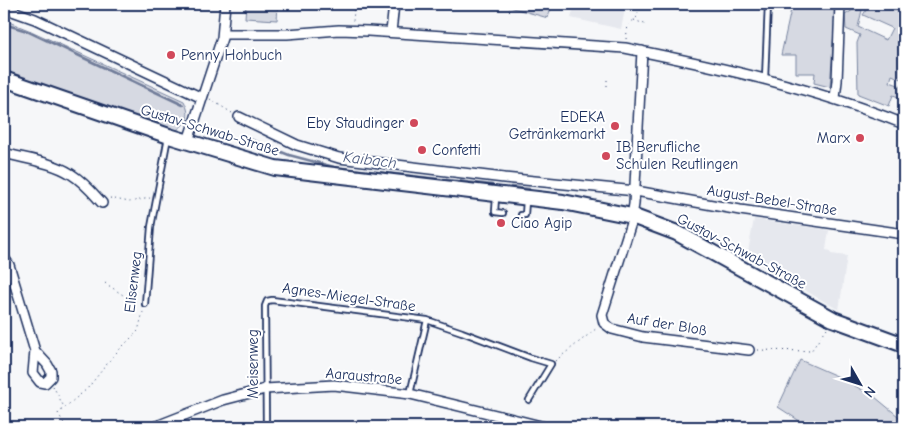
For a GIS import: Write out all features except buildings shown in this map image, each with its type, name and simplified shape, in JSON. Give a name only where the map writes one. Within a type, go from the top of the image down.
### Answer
[{"type":"street","points":[[188,141],[223,34],[225,4]]},
{"type":"street","points":[[391,32],[394,4]]},
{"type":"street","points":[[835,98],[840,4]]},
{"type":"street","name":"Gustav-Schwab-Straße","points":[[4,8],[35,19],[203,96]]},
{"type":"street","points":[[223,34],[287,34],[353,30],[625,48],[835,98],[904,124]]},
{"type":"street","name":"Auf der Bloß","points":[[642,51],[636,191],[632,223],[602,315],[604,322],[612,329],[643,337],[749,350]]},
{"type":"street","name":"Gustav-Schwab-Straße","points":[[4,79],[169,136],[275,168],[563,202],[632,216],[677,233],[833,319],[904,344]]},
{"type":"street","name":"Gustav-Schwab-Straße","points":[[239,117],[297,145],[339,158],[504,178],[636,191]]},
{"type":"street","points":[[4,153],[56,167],[70,174],[86,185],[102,204]]},
{"type":"street","points":[[500,196],[504,178]]},
{"type":"street","name":"August-Bebel-Straße","points":[[636,191],[740,210],[904,234]]},
{"type":"street","points":[[4,258],[8,265],[35,352],[34,373],[36,379],[45,383],[51,377],[51,371],[35,352]]},
{"type":"street","name":"Aaraustraße","points":[[154,427],[223,400],[265,389],[334,385],[410,394],[517,424],[545,427]]},
{"type":"lane","points":[[765,80],[768,4]]},
{"type":"lane","name":"Elisenweg","points":[[145,304],[151,227],[169,136]]},
{"type":"lane","points":[[500,196],[496,212],[503,212]]},
{"type":"lane","points":[[521,215],[525,215],[526,198]]},
{"type":"lane","name":"Agnes-Miegel-Straße","points":[[267,301],[272,300],[427,320],[551,364]]},
{"type":"lane","name":"Meisenweg","points":[[266,427],[265,306],[267,301]]},
{"type":"lane","name":"Agnes-Miegel-Straße","points":[[410,394],[427,320]]},
{"type":"lane","points":[[529,400],[551,364]]},
{"type":"path","points":[[345,4],[354,11],[353,30]]},
{"type":"path","points":[[625,48],[628,25],[637,17],[639,4]]},
{"type":"path","points":[[633,20],[647,25]]},
{"type":"path","points":[[607,76],[607,86]]},
{"type":"path","points":[[203,96],[239,117]]},
{"type":"path","points":[[102,204],[109,198],[129,202],[156,196]]},
{"type":"path","points":[[105,284],[132,301],[145,304]]},
{"type":"path","name":"Elisenweg","points":[[65,408],[87,389],[115,354],[138,331],[145,304]]},
{"type":"path","points":[[749,350],[811,351],[833,319]]},
{"type":"path","points":[[551,364],[604,322]]},
{"type":"path","points":[[49,379],[65,408],[58,413],[66,427]]},
{"type":"path","points":[[710,427],[717,421],[734,427]]},
{"type":"shaded area","points":[[246,4],[278,4],[277,20],[245,18]]},
{"type":"shaded area","points":[[499,4],[552,4],[548,18]]},
{"type":"shaded area","points":[[575,4],[626,4],[621,29],[571,18]]},
{"type":"shaded area","points":[[790,4],[836,4],[830,87],[814,83],[815,73],[796,73],[796,55],[781,55],[792,5]]},
{"type":"shaded area","points":[[870,4],[904,4],[904,39],[899,50],[904,53],[904,80],[892,75],[890,82],[904,87],[904,99],[893,95],[889,106],[858,94],[857,43],[860,35],[846,29],[845,15],[853,10],[862,10],[858,27],[886,40],[892,28],[863,15]]},
{"type":"shaded area","points":[[4,20],[184,101],[188,111],[185,123],[173,133],[4,75]]},
{"type":"shaded area","points":[[754,219],[829,230],[826,250],[831,251],[831,254],[847,256],[839,310],[747,257]]},
{"type":"shaded area","points":[[800,360],[839,377],[875,397],[904,421],[904,427],[809,427],[778,407]]},
{"type":"waterway","name":"Kaibach","points":[[4,24],[27,31],[183,105]]},
{"type":"waterway","name":"Kaibach","points":[[249,139],[289,155],[334,167],[492,185]]},
{"type":"waterway","name":"Kaibach","points":[[511,187],[529,189]]},
{"type":"place","name":"Penny Hohbuch","points":[[171,55]]},
{"type":"place","name":"Eby Staudinger","points":[[414,123]]},
{"type":"place","name":"EDEKA Getränkemarkt","points":[[615,126]]},
{"type":"place","name":"Marx","points":[[860,138]]},
{"type":"place","name":"Confetti","points":[[422,150]]},
{"type":"place","name":"IB Berufliche Schulen Reutlingen","points":[[606,156]]},
{"type":"place","name":"Ciao Agip","points":[[501,223]]}]
